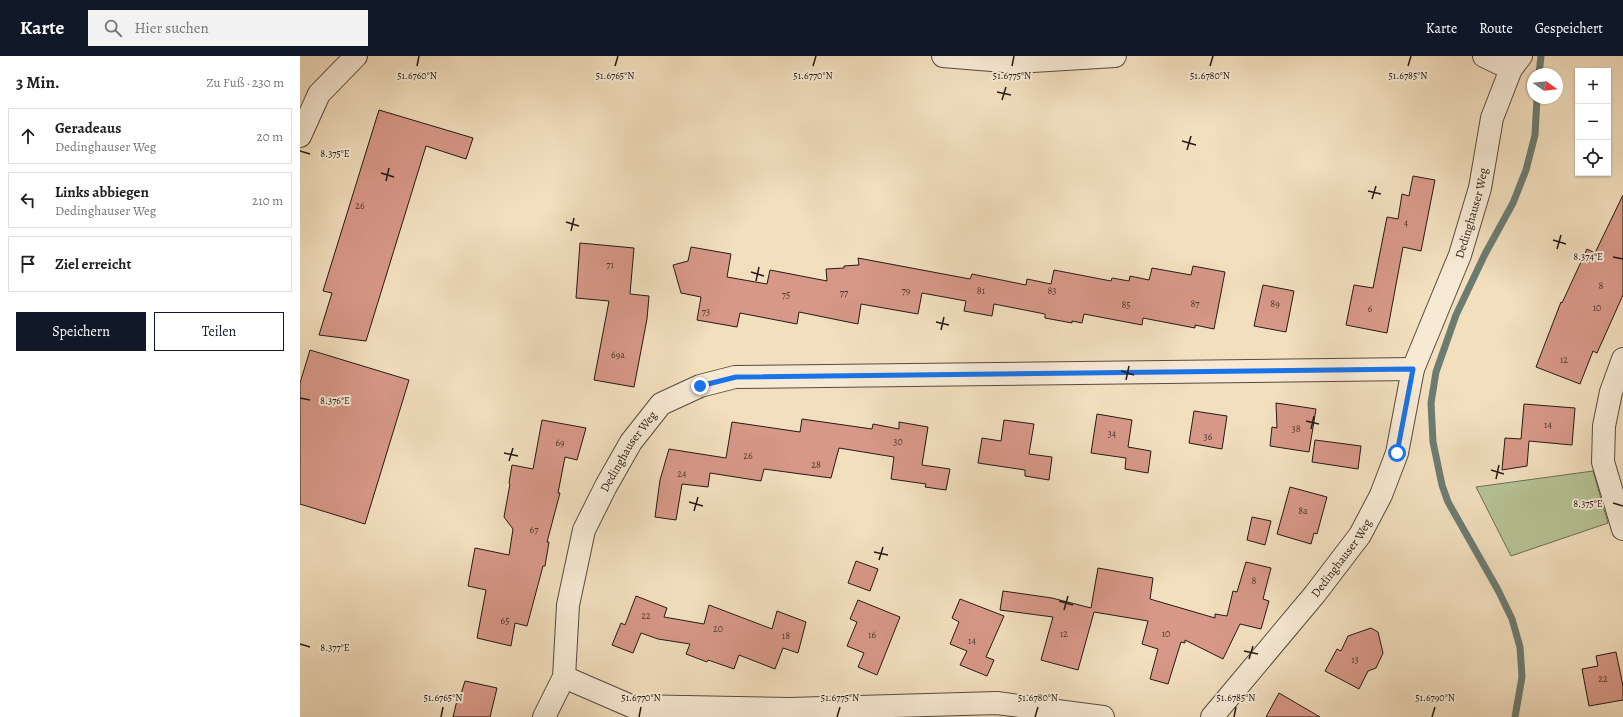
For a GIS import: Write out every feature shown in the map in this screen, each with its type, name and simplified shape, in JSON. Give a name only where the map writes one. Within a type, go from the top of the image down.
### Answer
[{"type":"street","points":[[300,136],[320,94],[356,56]]},
{"type":"street","points":[[943,56],[1016,59],[1115,56]]},
{"type":"street","points":[[1484,56],[1516,63]]},
{"type":"street","name":"Dedinghauser Weg","points":[[1212,717],[1315,594],[1360,535],[1381,495],[1397,453],[1413,369],[1460,255],[1480,188],[1492,118],[1516,63]]},
{"type":"street","points":[[1623,359],[1611,392],[1604,426],[1603,462],[1618,493],[1623,529]]},
{"type":"street","name":"Dedinghauser Weg","points":[[544,717],[564,678],[568,605],[584,530],[606,486],[631,442],[661,404],[700,386],[736,377],[1413,369]]},
{"type":"street","points":[[564,678],[631,706],[789,713],[997,703],[1104,717]]},
{"type":"green space","points":[[1593,471],[1608,523],[1511,556],[1476,487]]},
{"type":"building","points":[[379,110],[473,138],[466,159],[426,146],[366,341],[319,335],[332,293],[323,291]]},
{"type":"building","points":[[1413,176],[1435,180],[1421,251],[1403,247],[1387,333],[1346,325],[1354,285],[1373,288],[1387,217],[1398,219],[1402,194],[1409,196]]},
{"type":"building","points":[[1623,195],[1623,295],[1597,353],[1593,351],[1580,384],[1536,367],[1561,302],[1562,303],[1587,249],[1595,253]]},
{"type":"building","points":[[580,243],[634,248],[630,294],[649,296],[647,319],[634,387],[594,380],[609,301],[576,298]]},
{"type":"building","points":[[691,247],[731,254],[727,277],[767,284],[770,270],[827,281],[826,269],[859,265],[858,258],[970,279],[972,274],[1026,285],[1027,279],[1051,284],[1054,270],[1111,281],[1112,278],[1129,281],[1130,276],[1149,280],[1152,268],[1191,275],[1193,266],[1225,272],[1214,329],[1195,325],[1195,328],[1143,318],[1142,325],[1084,314],[1082,323],[1072,321],[1072,323],[1045,318],[1045,314],[994,304],[992,316],[964,311],[966,301],[922,293],[918,314],[861,304],[858,324],[799,312],[797,324],[740,313],[737,327],[697,320],[701,297],[681,293],[673,265],[688,261]]},
{"type":"building","points":[[1263,285],[1294,291],[1286,332],[1254,326]]},
{"type":"building","points":[[310,350],[409,380],[365,524],[300,504],[300,383]]},
{"type":"building","points":[[1276,403],[1316,409],[1309,452],[1270,446],[1272,427],[1277,428]]},
{"type":"building","points":[[1524,404],[1575,408],[1572,445],[1529,441],[1527,466],[1502,470],[1505,438],[1521,439]]},
{"type":"building","points":[[1194,411],[1227,416],[1222,449],[1189,443]]},
{"type":"building","points":[[1097,414],[1132,420],[1128,447],[1151,451],[1148,473],[1125,469],[1126,458],[1091,453]]},
{"type":"building","points":[[802,419],[872,429],[873,424],[899,429],[899,422],[928,427],[922,465],[950,469],[946,490],[925,487],[926,484],[891,479],[894,457],[839,448],[831,478],[764,469],[761,481],[710,473],[708,487],[682,484],[676,520],[655,517],[660,480],[669,449],[726,458],[732,422],[800,432]]},
{"type":"building","points":[[542,420],[586,428],[577,460],[565,457],[558,493],[560,493],[547,542],[549,542],[545,566],[543,566],[527,626],[515,623],[511,646],[477,638],[486,590],[468,586],[475,548],[509,555],[513,529],[504,517],[512,465],[533,469]]},
{"type":"building","points":[[1004,420],[1034,424],[1029,454],[1052,457],[1049,480],[1025,476],[1025,470],[978,463],[982,438],[1001,441]]},
{"type":"building","points":[[1315,440],[1361,446],[1358,469],[1312,462]]},
{"type":"building","points":[[1290,487],[1327,497],[1317,534],[1314,533],[1311,544],[1277,534]]},
{"type":"building","points":[[1252,517],[1271,521],[1265,545],[1247,540]]},
{"type":"building","points":[[856,561],[878,569],[870,591],[848,583]]},
{"type":"building","points":[[1246,562],[1271,568],[1263,599],[1269,601],[1261,629],[1240,624],[1223,659],[1185,640],[1185,643],[1181,642],[1168,684],[1150,679],[1158,649],[1142,644],[1148,621],[1094,612],[1078,670],[1041,660],[1053,617],[1000,610],[1003,591],[1052,598],[1091,608],[1098,568],[1153,578],[1150,599],[1215,618],[1215,614],[1227,616],[1233,591],[1237,592]]},
{"type":"building","points":[[636,596],[667,608],[664,617],[704,624],[709,605],[772,629],[777,611],[806,622],[798,653],[783,648],[775,669],[739,655],[734,669],[708,660],[707,662],[686,654],[690,644],[658,639],[641,633],[633,653],[612,645],[621,623],[625,625]]},
{"type":"building","points":[[960,599],[1004,616],[986,657],[994,660],[987,676],[960,665],[967,651],[950,644],[959,622],[952,618]]},
{"type":"building","points":[[858,600],[900,617],[877,675],[858,667],[864,653],[847,646],[857,622],[850,619]]},
{"type":"building","points":[[1371,628],[1378,632],[1383,653],[1376,668],[1368,671],[1359,689],[1325,671],[1337,649],[1341,651],[1348,636]]},
{"type":"building","points":[[1616,652],[1623,686],[1623,700],[1589,706],[1582,669],[1598,666],[1596,656]]},
{"type":"building","points":[[465,681],[497,688],[490,717],[453,717],[458,696],[460,697]]},
{"type":"building","points":[[1279,693],[1320,717],[1266,717]]},
{"type":"waterway","points":[[1540,68],[1541,56]]},
{"type":"waterway","points":[[1515,717],[1522,677],[1520,647],[1512,619],[1498,590],[1448,502],[1442,485],[1433,442],[1431,403],[1436,372],[1456,315],[1485,254],[1513,203],[1526,170],[1535,135],[1537,104]]},
{"type":"route","points":[[700,386],[736,377],[1413,369],[1397,453]]}]
